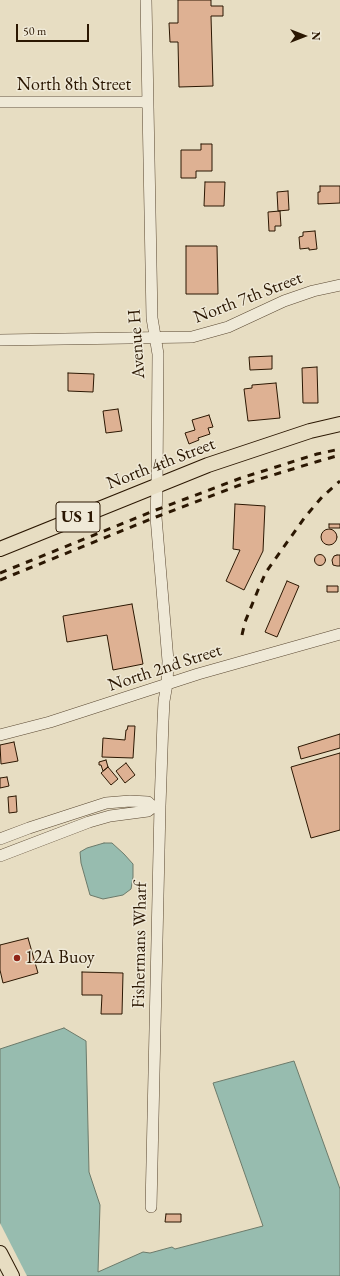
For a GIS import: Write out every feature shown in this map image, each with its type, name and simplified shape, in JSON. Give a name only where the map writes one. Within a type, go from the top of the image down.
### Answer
[{"type":"main road","name":"North 4th Street","points":[[0,549],[214,463],[310,431],[340,424]]},
{"type":"main road","points":[[0,1253],[12,1276]]},
{"type":"street","name":"Avenue H","points":[[146,0],[152,318],[158,354],[156,517],[168,661],[167,684]]},
{"type":"street","name":"North 8th Street","points":[[0,102],[148,102]]},
{"type":"street","name":"North 7th Street","points":[[0,340],[192,337],[228,327],[284,301],[313,291],[340,285]]},
{"type":"street","name":"North 2nd Street","points":[[0,735],[50,722],[198,674],[340,634]]},
{"type":"street","name":"Fishermans Wharf","points":[[151,1207],[156,806],[167,684]]},
{"type":"street","points":[[0,839],[106,803],[130,801],[148,802],[156,806]]},
{"type":"street","points":[[0,856],[89,822],[110,816],[148,811],[156,806]]},
{"type":"water","points":[[104,843],[112,843],[133,864],[133,877],[131,889],[123,895],[103,899],[90,895],[81,863],[80,852],[87,848]]},
{"type":"water","points":[[64,1028],[86,1041],[89,1172],[100,1205],[98,1272],[143,1252],[150,1253],[172,1247],[175,1249],[263,1226],[213,1083],[294,1061],[340,1189],[340,1276],[0,1276],[0,1049]]},
{"type":"pier","points":[[0,1223],[27,1276],[0,1276]]},
{"type":"building","points":[[178,0],[211,0],[211,6],[223,6],[223,16],[211,16],[213,86],[179,87],[178,42],[170,42],[169,23],[178,23]]},
{"type":"building","points":[[201,144],[212,144],[212,171],[196,171],[196,178],[181,178],[181,150],[201,150]]},
{"type":"building","points":[[205,182],[225,182],[224,206],[204,206]]},
{"type":"building","points":[[320,186],[340,186],[340,203],[318,204],[318,192],[320,192]]},
{"type":"building","points":[[288,191],[289,210],[278,211],[277,192]]},
{"type":"building","points":[[280,211],[281,226],[275,226],[275,231],[269,231],[268,212]]},
{"type":"building","points":[[315,231],[317,249],[300,249],[299,237],[303,236],[303,232]]},
{"type":"building","points":[[186,246],[217,246],[218,294],[186,294]]},
{"type":"building","points":[[272,356],[272,369],[250,370],[249,357]]},
{"type":"building","points":[[317,367],[318,403],[303,403],[302,368]]},
{"type":"building","points":[[68,373],[94,374],[93,392],[68,391]]},
{"type":"building","points":[[276,383],[280,418],[248,421],[244,389],[252,388],[252,385]]},
{"type":"building","points":[[118,409],[122,431],[106,433],[103,411]]},
{"type":"building","points":[[209,415],[213,427],[208,428],[210,434],[198,438],[199,440],[189,444],[185,433],[195,430],[192,420]]},
{"type":"building","points":[[235,504],[265,506],[263,551],[244,590],[226,581],[240,550],[233,549]]},
{"type":"building","points":[[329,524],[340,524],[340,528],[329,528]]},
{"type":"building","points":[[329,529],[335,531],[337,537],[335,543],[329,545],[323,543],[321,537],[323,531]]},
{"type":"building","points":[[320,554],[324,556],[326,560],[324,564],[320,566],[316,564],[314,560],[316,556]]},
{"type":"building","points":[[340,555],[340,566],[333,565],[332,560],[334,556]]},
{"type":"building","points":[[287,581],[299,586],[277,637],[265,632]]},
{"type":"building","points":[[327,586],[338,586],[338,592],[327,592]]},
{"type":"building","points":[[132,604],[143,664],[113,670],[107,635],[67,642],[63,616]]},
{"type":"building","points":[[128,726],[135,726],[133,758],[102,757],[103,738],[125,740]]},
{"type":"building","points":[[340,734],[340,748],[301,759],[298,747]]},
{"type":"building","points":[[14,742],[18,761],[1,764],[0,745]]},
{"type":"building","points":[[340,753],[340,830],[311,838],[291,767]]},
{"type":"building","points":[[106,760],[108,767],[103,771],[101,765],[99,765],[99,762]]},
{"type":"building","points":[[126,763],[135,775],[125,783],[116,771]]},
{"type":"building","points":[[108,767],[118,779],[111,785],[101,773]]},
{"type":"building","points":[[7,777],[9,786],[0,788],[0,778]]},
{"type":"building","points":[[16,796],[17,812],[9,813],[8,797]]},
{"type":"building","name":"12A Buoy","points":[[28,938],[38,973],[3,983],[0,970],[0,945]]},
{"type":"building","points":[[82,972],[123,973],[122,1014],[101,1014],[102,995],[82,995]]},
{"type":"building","points":[[166,1214],[181,1214],[181,1222],[165,1222]]},
{"type":"railway","points":[[0,573],[156,510],[241,478],[317,454],[340,449]]},
{"type":"railway","points":[[0,580],[240,485],[340,455]]},
{"type":"railway","points":[[242,635],[245,622],[266,572],[305,517],[322,497],[340,481]]},
{"type":"place","name":"12A Buoy","points":[[17,958]]}]
